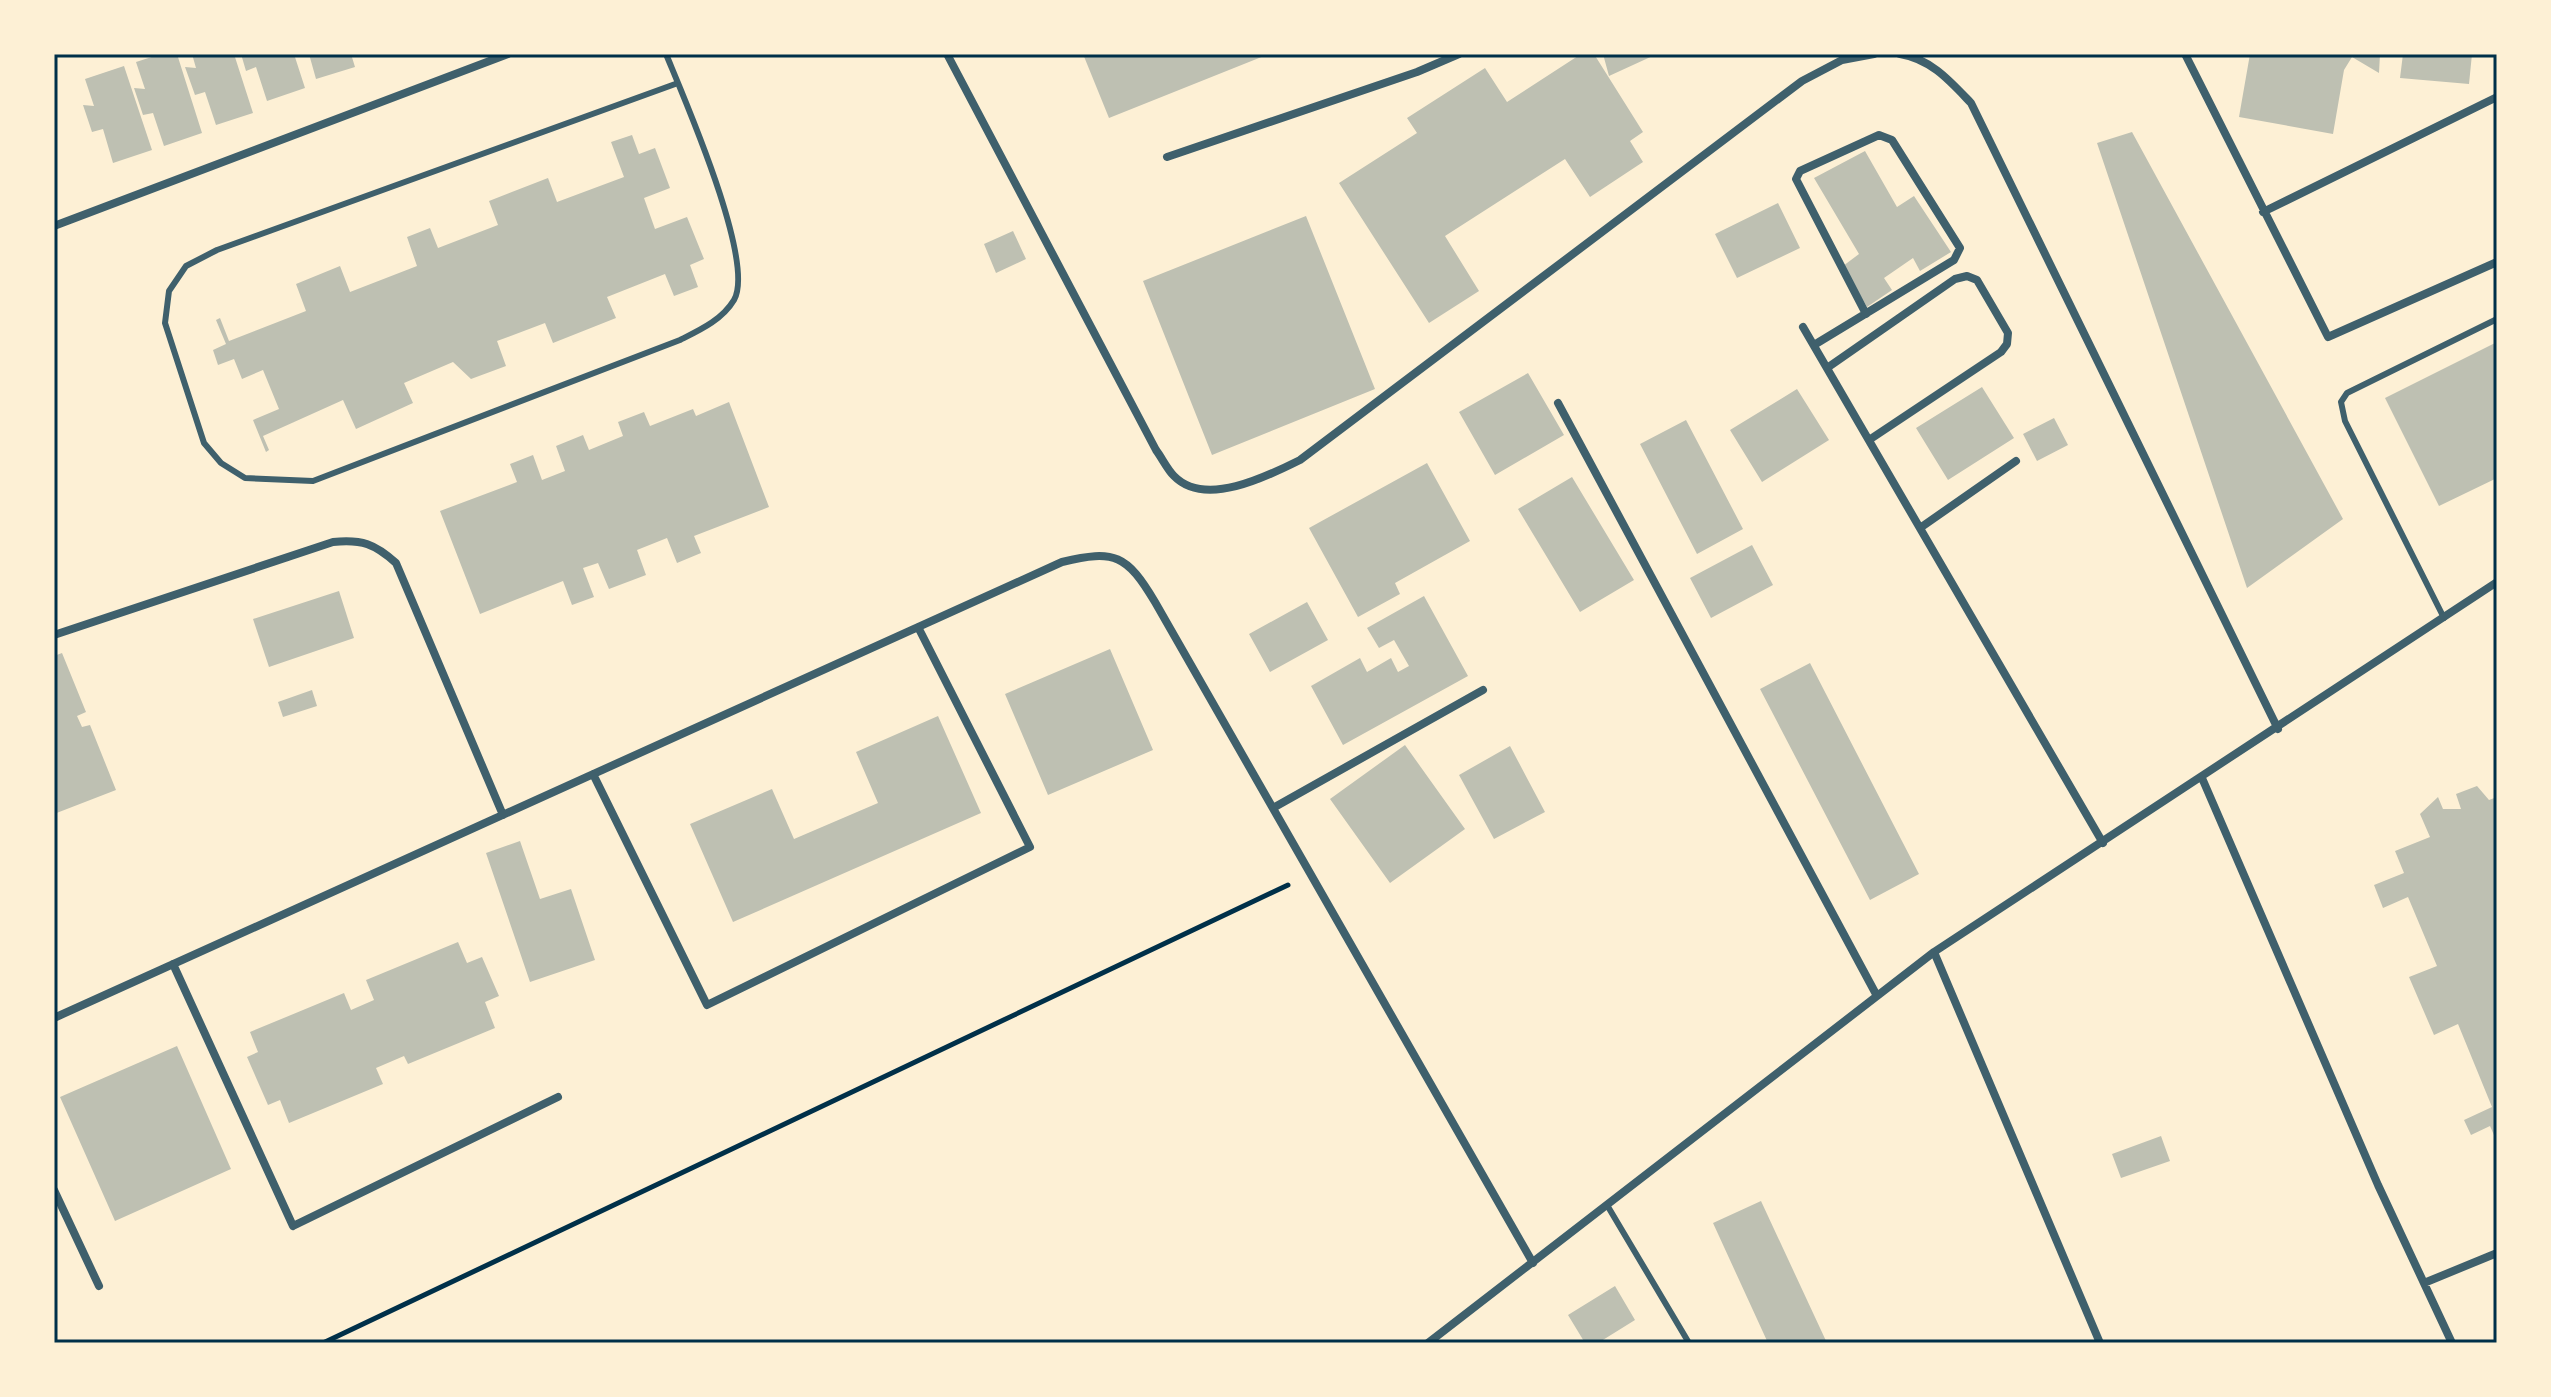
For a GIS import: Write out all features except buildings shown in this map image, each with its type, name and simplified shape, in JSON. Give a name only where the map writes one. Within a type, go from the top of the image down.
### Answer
[{"type":"street","points":[[54,226],[508,54]]},
{"type":"street","points":[[947,54],[1156,450],[1175,478],[1201,491],[1268,476],[1300,460],[1802,81],[1842,60],[1874,54]]},
{"type":"street","points":[[1167,157],[1417,72],[1459,54]]},
{"type":"street","points":[[1900,54],[1917,56],[1943,73],[1971,103],[2278,729]]},
{"type":"street","points":[[2185,54],[2328,337],[2497,262]]},
{"type":"street","points":[[2263,212],[2497,97]]},
{"type":"street","points":[[1814,345],[1866,314],[1954,260],[1960,248],[1892,140],[1879,135],[1800,171],[1796,179],[1866,314]]},
{"type":"street","points":[[1827,368],[1955,279],[1967,276],[1977,280],[2008,333],[2007,344],[2001,352],[1869,440]]},
{"type":"street","points":[[1803,327],[2103,843]]},
{"type":"street","points":[[1558,403],[1877,996]]},
{"type":"street","points":[[1920,528],[2016,461]]},
{"type":"street","points":[[54,635],[333,542],[359,539],[380,548],[396,563],[503,815]]},
{"type":"street","points":[[54,1018],[1062,562],[1091,555],[1118,557],[1136,570],[1533,1263]]},
{"type":"street","points":[[1428,1343],[1934,952],[2278,729],[2497,582]]},
{"type":"street","points":[[593,774],[707,1005],[1030,847],[918,627]]},
{"type":"street","points":[[1273,808],[1483,690]]},
{"type":"street","points":[[2202,778],[2452,1343]]},
{"type":"street","points":[[1934,952],[2100,1343]]},
{"type":"street","points":[[173,964],[293,1226],[558,1097]]},
{"type":"street","points":[[54,1190],[99,1286]]},
{"type":"street","points":[[2424,1283],[2497,1253]]},
{"type":"lane","points":[[666,54],[678,83],[735,238],[739,274],[735,299],[712,323],[680,340],[313,481],[245,478],[221,463],[204,443],[165,323],[169,291],[186,266],[217,250],[678,83]]},
{"type":"lane","points":[[2444,618],[2345,421],[2341,402],[2347,393],[2497,319]]},
{"type":"lane","points":[[1607,1205],[1689,1343]]},
{"type":"path","points":[[323,1343],[1311,874]]}]
